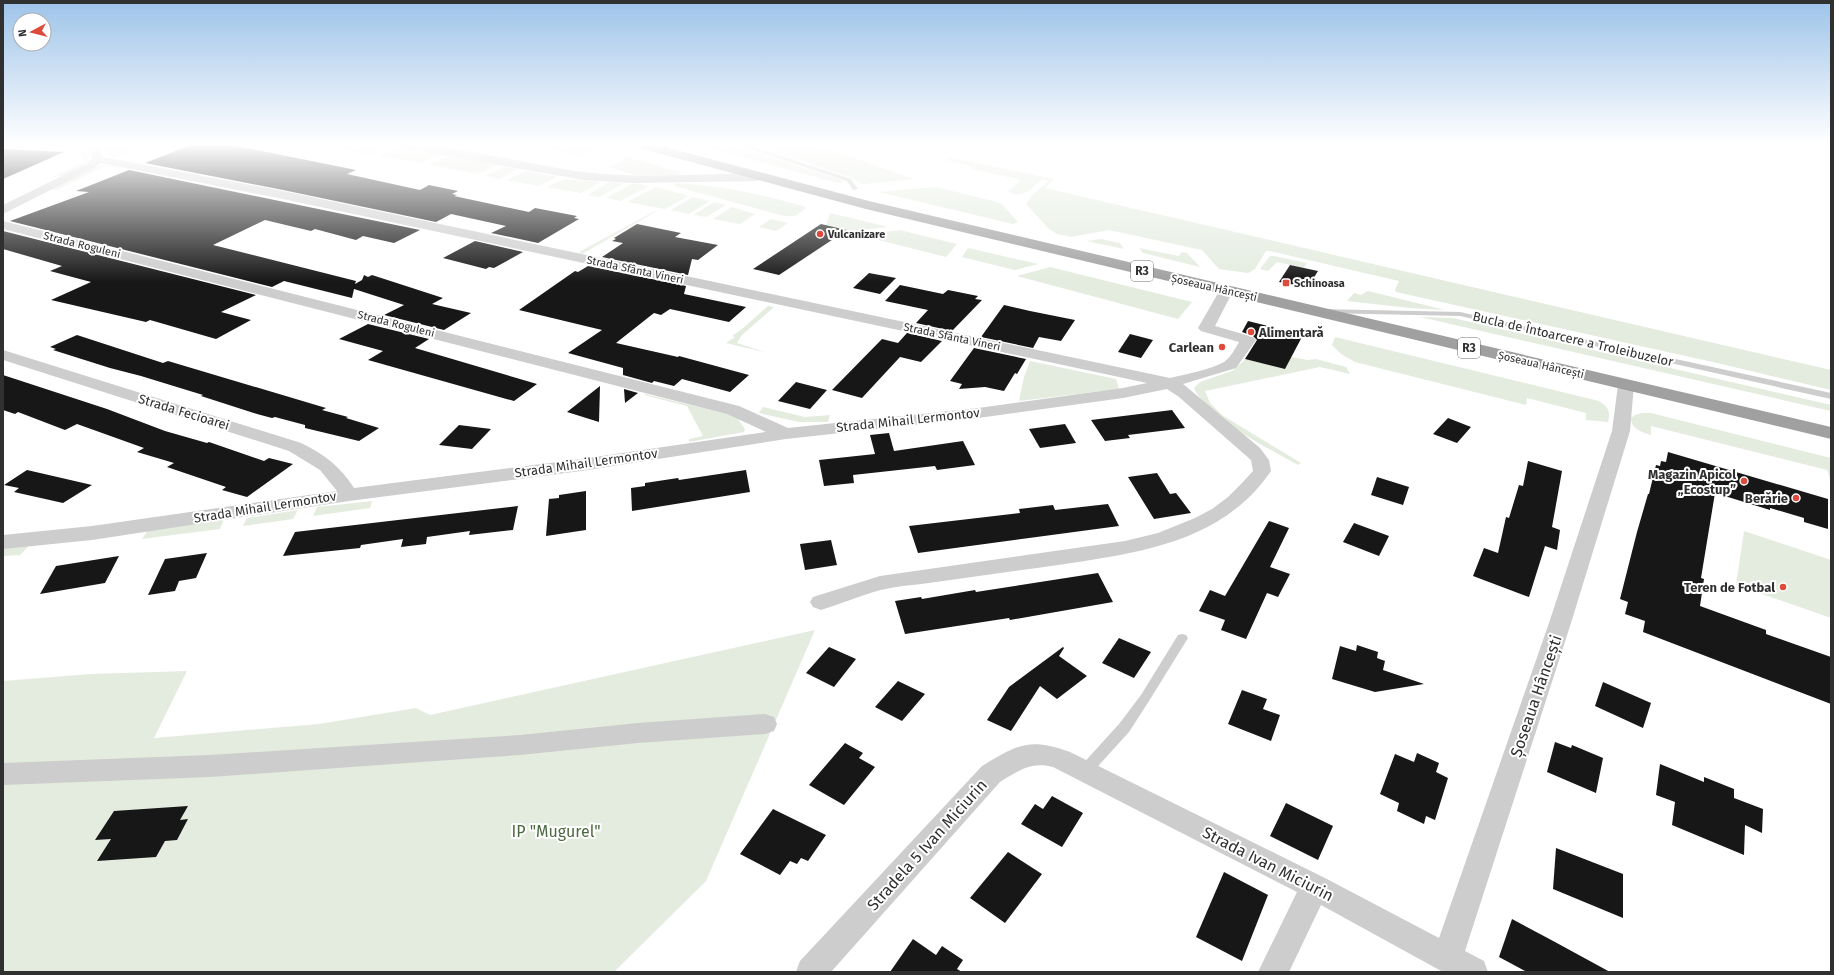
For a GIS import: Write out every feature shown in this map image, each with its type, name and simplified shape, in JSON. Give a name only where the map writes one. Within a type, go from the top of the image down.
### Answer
[{"type":"highway","name":"Șoseaua Hâncești","points":[[809,190],[1226,291],[1831,433]]},
{"type":"street","points":[[3,210],[40,190]]},
{"type":"street","name":"Strada Sfânta Vineri","points":[[256,190],[1170,384]]},
{"type":"street","points":[[3,196],[29,196]]},
{"type":"street","name":"Strada Roguleni","points":[[3,225],[733,410],[786,434]]},
{"type":"street","name":"Strada Mihail Lermontov","points":[[3,542],[92,533],[349,495],[581,465],[786,434],[978,413],[1123,393],[1170,384],[1230,365],[1248,340],[1206,328],[1226,291]]},
{"type":"street","name":"Strada Fecioarei","points":[[3,355],[295,447],[314,456],[339,478],[349,495]]},
{"type":"street","points":[[821,602],[880,583],[1125,548],[1196,526],[1219,513],[1252,486],[1262,470],[1260,460],[1254,452],[1185,393],[1170,384]]},
{"type":"street","name":"Șoseaua Hâncești","points":[[1448,957],[1560,623],[1621,431],[1626,385]]},
{"type":"street","points":[[3,774],[210,766],[520,745],[638,733],[765,724]]},
{"type":"street","name":"Stradela 5 Ivan Miciurin","points":[[812,972],[991,774],[1013,760],[1026,756],[1042,754],[1073,765]]},
{"type":"street","name":"Strada Ivan Miciurin","points":[[1073,765],[1315,887],[1448,957],[1473,972]]},
{"type":"street","points":[[1273,972],[1315,887]]},
{"type":"lane","name":"Bucla de Întoarcere a Troleibuzelor","points":[[1311,310],[1460,314],[1831,396]]},
{"type":"lane","points":[[1073,765],[1124,728],[1146,698],[1182,638]]},
{"type":"green space","points":[[567,190],[585,190],[581,193]]},
{"type":"green space","points":[[596,190],[611,190],[599,197],[588,195]]},
{"type":"green space","points":[[620,190],[640,190],[620,201],[606,198]]},
{"type":"green space","points":[[649,190],[669,190],[689,196],[665,209],[627,202]]},
{"type":"green space","points":[[690,190],[736,190],[755,194],[806,208],[795,216],[784,216]]},
{"type":"green space","points":[[950,190],[1001,203],[1018,222],[1013,224],[879,192]]},
{"type":"green space","points":[[1009,190],[1028,190],[1022,194]]},
{"type":"green space","points":[[1037,190],[1056,190],[1831,370],[1831,390],[1717,363],[1396,292],[1395,290],[1399,281],[1270,251],[1266,251],[1255,269],[1248,273],[1219,269],[1202,250],[1109,230],[1071,237],[1057,234],[1049,229],[1027,205],[1032,195]]},
{"type":"green space","points":[[693,197],[710,201],[689,214],[671,210]]},
{"type":"green space","points":[[714,202],[726,205],[706,217],[693,215]]},
{"type":"green space","points":[[732,207],[755,214],[740,224],[713,219]]},
{"type":"green space","points":[[657,211],[582,254],[579,252]]},
{"type":"green space","points":[[830,213],[888,227],[853,231],[826,225]]},
{"type":"green space","points":[[771,219],[788,223],[776,231],[759,227]]},
{"type":"green space","points":[[900,230],[957,244],[946,257],[859,235]]},
{"type":"green space","points":[[1101,239],[1120,243],[1124,249],[1086,241]]},
{"type":"green space","points":[[968,248],[1038,264],[1015,270],[962,257]]},
{"type":"green space","points":[[1139,248],[1179,256],[1182,252],[1187,253],[1200,267],[1143,253]]},
{"type":"green space","points":[[1270,256],[1307,263],[1304,268],[1277,262],[1268,271],[1260,269]]},
{"type":"green space","points":[[1050,267],[1192,302],[1178,319],[1017,276]]},
{"type":"green space","points":[[1368,291],[1445,310],[1410,308],[1347,301],[1354,293],[1361,295]]},
{"type":"green space","points":[[768,306],[774,307],[742,335],[737,343],[768,353],[726,343],[735,337],[732,336]]},
{"type":"green space","points":[[1420,317],[1453,318],[1831,405],[1831,411]]},
{"type":"green space","points":[[1335,337],[1599,401],[1605,405],[1609,412],[1608,422],[1586,420],[1586,413],[1527,398],[1526,405],[1355,362],[1341,354],[1332,345]]},
{"type":"green space","points":[[1291,357],[1308,360],[1316,359],[1346,367],[1350,374],[1320,367],[1205,391],[1210,403],[1222,415],[1301,463],[1298,465],[1240,432],[1226,422],[1202,400],[1194,388],[1200,382],[1232,371],[1246,359]]},
{"type":"green space","points":[[1030,361],[1116,379],[1119,389],[1019,401],[1024,377]]},
{"type":"green space","points":[[644,395],[728,414],[737,418],[745,429],[744,432],[689,442],[689,439],[703,436],[687,406]]},
{"type":"green space","points":[[763,407],[805,417],[830,415],[828,422],[799,422],[759,413]]},
{"type":"green space","points":[[1642,413],[1651,413],[1831,458],[1831,481],[1827,470],[1651,426],[1651,435],[1644,433],[1638,430],[1631,422],[1631,418]]},
{"type":"green space","points":[[372,501],[370,508],[313,516],[317,507]]},
{"type":"green space","points":[[298,510],[293,519],[243,526],[247,518]]},
{"type":"green space","points":[[224,519],[220,529],[142,539],[148,530]]},
{"type":"green space","points":[[1744,531],[1831,560],[1831,618],[1736,585]]},
{"type":"green space","points":[[32,543],[20,555],[3,556],[3,546]]},
{"type":"green space","name":"IP \"Mugurel\"","points":[[815,630],[706,881],[614,972],[3,972],[3,681],[90,674],[187,671],[154,738],[319,724],[416,708],[430,715]]},
{"type":"building","points":[[228,190],[420,230],[394,243],[363,236],[356,240],[315,229],[311,231],[265,220],[213,245],[356,281],[355,284],[362,280],[364,275],[368,277],[372,275],[443,298],[432,304],[471,313],[444,330],[384,315],[404,305],[354,289],[352,298],[284,281],[272,287],[10,221],[89,192],[76,191]]},
{"type":"building","points":[[285,190],[456,190],[458,191],[452,194],[457,195],[454,196],[529,212],[535,208],[577,216],[574,218],[579,219],[538,243],[491,233],[506,226],[451,214],[436,222]]},
{"type":"building","points":[[637,224],[681,233],[675,237],[718,245],[698,260],[692,259],[688,275],[602,257],[623,243],[612,241],[616,239],[614,238]]},
{"type":"building","points":[[821,224],[847,230],[779,275],[753,269]]},
{"type":"building","points":[[3,231],[256,295],[221,312],[251,320],[216,339],[150,320],[146,322],[51,300],[91,282],[50,271],[62,266],[3,249]]},
{"type":"building","points":[[475,241],[523,252],[494,268],[489,267],[486,269],[443,258]]},
{"type":"building","points":[[1290,265],[1318,271],[1308,287],[1279,282]]},
{"type":"building","points":[[588,266],[686,286],[684,294],[746,307],[729,322],[670,309],[661,315],[654,313],[616,343],[679,356],[749,375],[730,392],[682,379],[674,386],[654,381],[652,383],[623,375],[623,368],[568,353],[602,330],[519,310],[575,271],[578,272]]},
{"type":"building","points":[[869,273],[896,278],[880,294],[853,288]]},
{"type":"building","points":[[900,285],[943,294],[948,290],[978,296],[975,299],[982,300],[952,331],[916,323],[928,310],[885,301]]},
{"type":"building","points":[[1004,305],[1075,320],[1061,341],[1039,337],[1033,348],[981,337]]},
{"type":"building","points":[[1248,321],[1303,335],[1285,369],[1245,359],[1257,340],[1253,336],[1242,332]]},
{"type":"building","points":[[368,324],[429,339],[415,348],[537,384],[514,401],[368,360],[383,351],[339,339]]},
{"type":"building","points":[[907,333],[942,341],[921,362],[900,357],[862,398],[832,390],[882,339],[898,343]]},
{"type":"building","points":[[1130,334],[1153,340],[1141,358],[1118,352]]},
{"type":"building","points":[[77,335],[163,363],[168,361],[326,408],[322,410],[379,428],[359,441],[305,428],[305,425],[257,414],[201,396],[203,395],[53,350],[56,349],[50,347]]},
{"type":"building","points":[[974,348],[1026,359],[1004,391],[985,387],[959,389],[962,384],[950,381]]},
{"type":"building","points":[[3,375],[107,409],[165,431],[207,443],[209,442],[264,461],[269,458],[293,464],[247,497],[222,490],[226,487],[167,467],[174,463],[137,452],[144,448],[77,424],[65,430],[18,412],[15,414],[3,410]]},
{"type":"building","points":[[796,382],[827,390],[810,409],[778,401]]},
{"type":"building","points":[[600,386],[599,422],[567,412]]},
{"type":"building","points":[[624,389],[638,393],[625,403]]},
{"type":"building","points":[[1172,410],[1185,428],[1128,435],[1130,438],[1105,441],[1091,420]]},
{"type":"building","points":[[1448,418],[1471,427],[1457,443],[1433,434]]},
{"type":"building","points":[[1065,424],[1076,443],[1040,448],[1029,429]]},
{"type":"building","points":[[459,425],[491,429],[472,449],[439,445]]},
{"type":"building","points":[[889,433],[894,451],[963,441],[975,465],[937,470],[935,466],[853,475],[854,483],[824,486],[819,460],[875,454],[870,435]]},
{"type":"building","points":[[1668,452],[1828,499],[1828,529],[1804,522],[1804,518],[1770,508],[1770,510],[1715,493],[1701,578],[1704,579],[1700,606],[1766,630],[1766,634],[1831,657],[1831,704],[1643,632],[1645,621],[1625,614],[1628,602],[1620,599],[1637,532],[1656,465],[1660,466],[1661,461],[1666,462]]},
{"type":"building","points":[[1528,461],[1562,471],[1552,527],[1560,530],[1557,550],[1545,546],[1529,597],[1473,576],[1484,548],[1498,553],[1506,517],[1509,518],[1519,485],[1523,486]]},
{"type":"building","points":[[27,470],[92,485],[63,503],[14,492],[19,488],[4,485]]},
{"type":"building","points":[[746,470],[750,492],[632,511],[631,488],[645,486],[645,483],[678,478],[679,480]]},
{"type":"building","points":[[1157,473],[1170,494],[1176,493],[1191,513],[1154,519],[1128,477]]},
{"type":"building","points":[[1377,477],[1409,487],[1403,505],[1371,495]]},
{"type":"building","points":[[586,491],[586,530],[546,536],[549,499],[559,498],[559,495]]},
{"type":"building","points":[[1108,504],[1119,526],[918,553],[909,526],[1020,513],[1019,509],[1053,505],[1055,510]]},
{"type":"building","points":[[518,506],[513,530],[469,535],[470,531],[427,537],[426,544],[401,547],[403,539],[361,545],[360,548],[283,556],[295,532]]},
{"type":"building","points":[[1269,521],[1289,528],[1270,567],[1290,574],[1278,597],[1267,593],[1246,639],[1221,630],[1225,620],[1199,611],[1210,590],[1225,596]]},
{"type":"building","points":[[1354,523],[1389,536],[1379,556],[1343,542]]},
{"type":"building","points":[[831,540],[837,565],[805,570],[800,544]]},
{"type":"building","points":[[207,553],[196,578],[179,581],[175,591],[148,595],[165,559]]},
{"type":"building","points":[[119,556],[105,583],[40,594],[56,566]]},
{"type":"building","points":[[1098,573],[1113,602],[1010,620],[1009,618],[905,634],[895,601],[921,597],[922,599],[975,590],[976,592]]},
{"type":"building","points":[[1119,638],[1151,652],[1134,678],[1102,663]]},
{"type":"building","points":[[1357,645],[1378,652],[1377,658],[1385,661],[1383,670],[1424,684],[1375,692],[1332,679],[1340,646],[1356,651]]},
{"type":"building","points":[[829,647],[856,659],[834,687],[806,673]]},
{"type":"building","points":[[1063,647],[1064,648],[1059,656],[1087,676],[1057,699],[1040,686],[1011,731],[987,720],[1009,687]]},
{"type":"building","points":[[898,681],[925,694],[902,721],[875,707]]},
{"type":"building","points":[[1603,682],[1651,703],[1643,728],[1595,706]]},
{"type":"building","points":[[1242,690],[1267,699],[1263,709],[1280,715],[1271,741],[1228,724]]},
{"type":"building","points":[[1555,742],[1571,748],[1572,745],[1603,758],[1596,793],[1547,772]]},
{"type":"building","points":[[845,743],[863,753],[859,758],[875,767],[844,805],[809,785]]},
{"type":"building","points":[[1417,753],[1439,763],[1436,772],[1448,778],[1435,820],[1426,816],[1424,824],[1397,811],[1399,803],[1380,794],[1395,754],[1414,762]]},
{"type":"building","points":[[1660,764],[1704,782],[1704,777],[1734,789],[1734,798],[1763,809],[1762,833],[1745,825],[1744,855],[1672,825],[1675,802],[1656,795]]},
{"type":"building","points":[[1052,796],[1083,813],[1062,847],[1021,824],[1035,804],[1043,809]]},
{"type":"building","points":[[1286,803],[1333,826],[1318,860],[1270,836]]},
{"type":"building","points":[[188,806],[180,820],[188,819],[177,840],[165,841],[156,857],[97,861],[111,839],[95,840],[114,811]]},
{"type":"building","points":[[773,809],[826,835],[808,861],[801,858],[797,864],[790,861],[780,875],[740,854]]},
{"type":"building","points":[[1556,848],[1623,874],[1623,918],[1553,889]]},
{"type":"building","points":[[1008,852],[1042,874],[1005,923],[970,898]]},
{"type":"building","points":[[1224,872],[1268,895],[1242,961],[1196,937]]},
{"type":"building","points":[[1512,919],[1610,972],[1527,972],[1499,957]]},
{"type":"building","points":[[913,939],[936,955],[942,946],[963,960],[957,969],[962,972],[890,972]]},
{"type":"place","name":"Vulcanizare","points":[[820,234]]},
{"type":"place","name":"Schinoasa","points":[[1286,283]]},
{"type":"place","name":"Alimentară","points":[[1251,332]]},
{"type":"place","name":"Carlean","points":[[1222,347]]},
{"type":"place","name":"Magazin Apicol „Ecostup”","points":[[1744,481]]},
{"type":"place","name":"Berărie","points":[[1796,498]]},
{"type":"place","name":"Teren de Fotbal","points":[[1783,587]]}]
